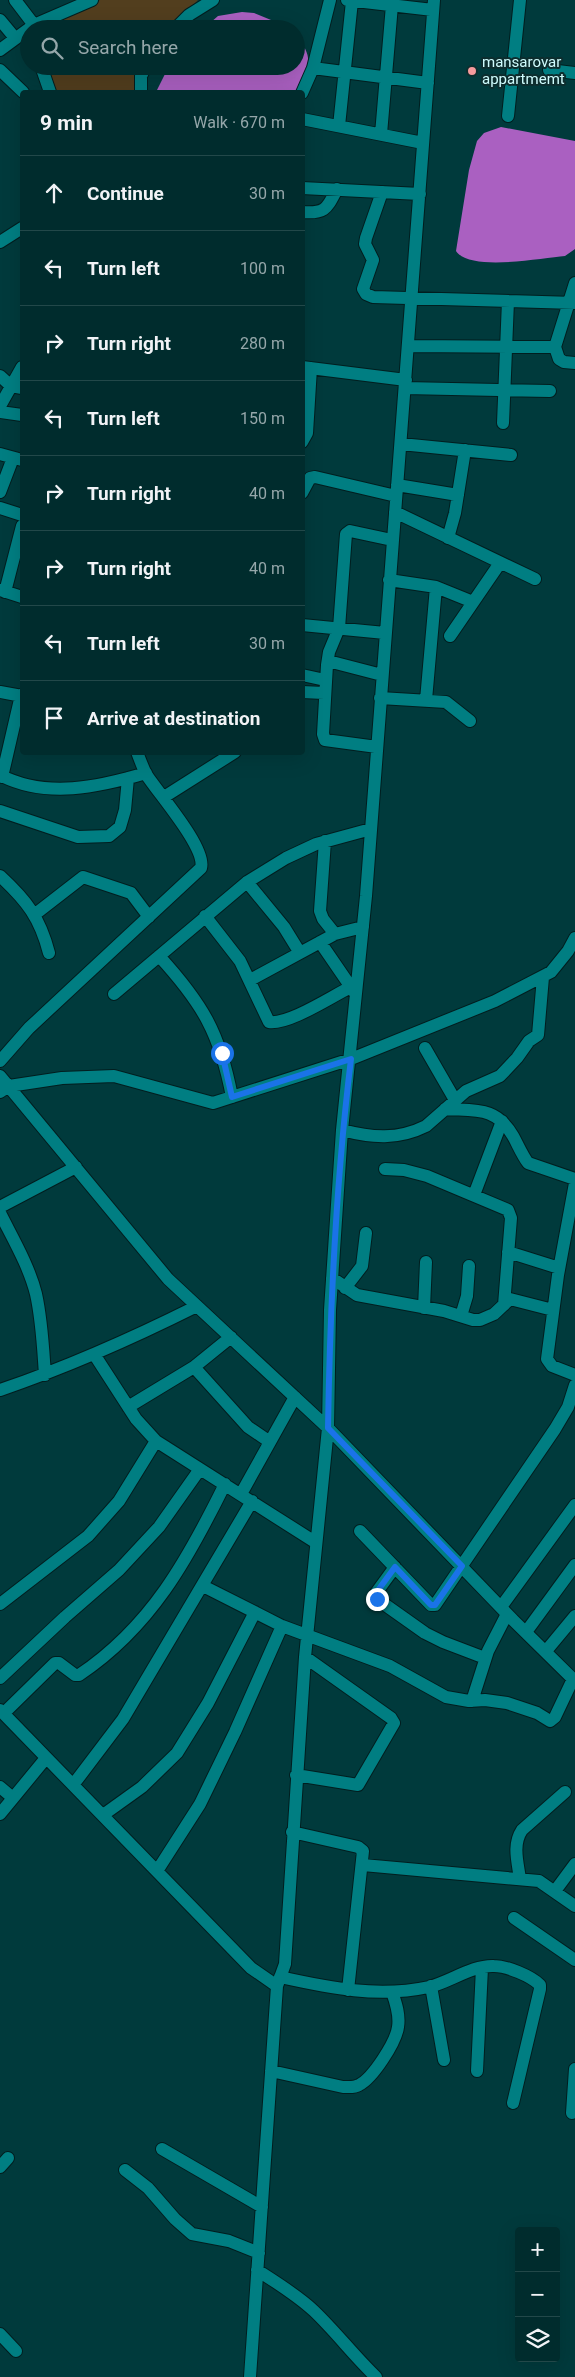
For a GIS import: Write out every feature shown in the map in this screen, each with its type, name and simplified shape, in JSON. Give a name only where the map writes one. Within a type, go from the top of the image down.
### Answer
[{"type":"street","points":[[15,0],[25,20]]},
{"type":"street","points":[[51,20],[92,0]]},
{"type":"street","points":[[184,20],[213,0]]},
{"type":"street","points":[[303,90],[313,68],[330,0]]},
{"type":"street","points":[[250,2377],[271,2071],[279,1982],[285,1964],[292,1832],[305,1657],[315,1542],[328,1428],[332,1278],[342,1130],[351,1059],[353,991],[363,927],[434,5],[392,5],[347,0]]},
{"type":"street","points":[[339,126],[352,0]]},
{"type":"street","points":[[508,116],[520,0]]},
{"type":"street","points":[[381,134],[392,5]]},
{"type":"street","points":[[0,20],[15,38]]},
{"type":"street","points":[[0,50],[20,35]]},
{"type":"street","points":[[313,68],[428,83]]},
{"type":"street","points":[[0,70],[21,90]]},
{"type":"street","points":[[549,70],[575,73]]},
{"type":"street","points":[[44,75],[49,90]]},
{"type":"street","points":[[141,90],[142,75]]},
{"type":"street","points":[[305,120],[423,143]]},
{"type":"street","points":[[305,188],[420,194]]},
{"type":"street","points":[[305,212],[320,212],[327,208],[337,190]]},
{"type":"street","points":[[382,192],[365,244],[373,260],[363,289],[366,294],[372,297],[572,303]]},
{"type":"street","points":[[0,242],[20,229]]},
{"type":"street","points":[[575,283],[572,303],[556,347],[559,359],[564,362],[575,363]]},
{"type":"street","points":[[503,423],[508,301]]},
{"type":"street","points":[[408,346],[556,347]]},
{"type":"street","points":[[305,436],[307,368],[405,384],[550,391]]},
{"type":"street","points":[[0,376],[17,387],[0,406]]},
{"type":"street","points":[[0,412],[20,415]]},
{"type":"street","points":[[401,444],[511,455]]},
{"type":"street","points":[[448,538],[458,495],[465,450]]},
{"type":"street","points":[[0,454],[18,459],[0,492]]},
{"type":"street","points":[[305,487],[310,478],[315,477],[396,491],[458,495]]},
{"type":"street","points":[[0,508],[20,514]]},
{"type":"street","points":[[394,512],[535,579]]},
{"type":"street","points":[[377,747],[325,740],[323,734],[325,686],[328,661],[339,628],[346,534],[350,531],[392,540]]},
{"type":"street","points":[[20,533],[3,591],[20,596]]},
{"type":"street","points":[[450,636],[500,563]]},
{"type":"street","points":[[389,580],[436,587],[473,602]]},
{"type":"street","points":[[426,700],[436,587]]},
{"type":"street","points":[[305,625],[385,633]]},
{"type":"street","points":[[328,661],[382,675]]},
{"type":"street","points":[[305,676],[325,686]]},
{"type":"street","points":[[305,691],[325,686]]},
{"type":"street","points":[[0,692],[20,695]]},
{"type":"street","points":[[380,698],[446,702],[470,721]]},
{"type":"street","points":[[20,703],[1,776],[24,785],[68,789],[146,773]]},
{"type":"street","points":[[0,1061],[29,1028],[150,917],[198,871],[202,864],[200,856],[164,797],[146,773],[138,755]]},
{"type":"street","points":[[164,797],[230,755]]},
{"type":"street","points":[[0,811],[78,837],[108,836],[120,827],[125,810],[128,778]]},
{"type":"street","points":[[114,994],[247,882],[286,858],[325,841],[371,828]]},
{"type":"street","points":[[325,841],[320,911],[323,919],[335,934]]},
{"type":"street","points":[[0,876],[23,897],[43,930],[49,953]]},
{"type":"street","points":[[34,915],[84,877],[131,893],[150,917]]},
{"type":"street","points":[[247,882],[284,927],[300,953]]},
{"type":"street","points":[[205,916],[240,961],[265,1017],[272,1023],[353,991]]},
{"type":"street","points":[[250,980],[335,934],[363,927]]},
{"type":"street","points":[[5,1089],[62,1078],[114,1076],[213,1103],[351,1059],[495,1001],[551,972],[568,951],[575,938]]},
{"type":"street","points":[[320,942],[353,991]]},
{"type":"street","points":[[159,956],[196,998],[211,1025],[222,1053],[232,1097]]},
{"type":"street","points":[[342,1130],[366,1136],[382,1137],[399,1135],[426,1126],[466,1091],[500,1076],[517,1058],[529,1041],[538,1035],[543,977]]},
{"type":"street","points":[[425,1048],[455,1100]]},
{"type":"street","points":[[0,1076],[5,1089],[76,1167],[168,1280],[328,1428],[574,1680],[555,1717],[550,1721],[537,1713],[507,1703],[446,1697],[390,1666],[282,1626],[203,1586]]},
{"type":"street","points":[[445,1109],[486,1111],[495,1115],[502,1121],[528,1164],[575,1179]]},
{"type":"street","points":[[474,1195],[502,1121]]},
{"type":"street","points":[[0,1207],[76,1167]]},
{"type":"street","points":[[385,1169],[414,1172],[504,1207],[510,1214],[504,1305]]},
{"type":"street","points":[[575,1183],[571,1232],[559,1268],[548,1364],[575,1375]]},
{"type":"street","points":[[0,1213],[19,1249],[35,1292],[42,1328],[45,1374]]},
{"type":"street","points":[[346,1288],[362,1266],[366,1234]]},
{"type":"street","points":[[508,1252],[559,1268]]},
{"type":"street","points":[[424,1308],[426,1262]]},
{"type":"street","points":[[461,1316],[467,1296],[469,1266]]},
{"type":"street","points":[[332,1278],[346,1288],[365,1297],[480,1320],[494,1314],[508,1300],[513,1299],[553,1310]]},
{"type":"street","points":[[0,1390],[94,1354],[197,1306]]},
{"type":"street","points":[[128,1407],[194,1367],[231,1337]]},
{"type":"street","points":[[94,1354],[128,1407],[156,1441],[315,1542]]},
{"type":"street","points":[[194,1367],[248,1427],[270,1442]]},
{"type":"street","points":[[360,1531],[433,1605],[437,1603],[555,1428],[568,1407],[575,1385]]},
{"type":"street","points":[[73,1785],[123,1719],[203,1586],[247,1498],[270,1442],[296,1397]]},
{"type":"street","points":[[0,1604],[88,1536],[119,1501],[156,1441]]},
{"type":"street","points":[[0,1678],[64,1617],[119,1570],[159,1527],[200,1469]]},
{"type":"street","points":[[225,1484],[188,1555],[172,1581],[154,1607],[120,1644],[79,1675],[75,1675],[59,1663],[56,1663],[2,1712],[251,1968],[279,1982],[348,1990],[392,1992],[431,1986],[482,1968],[495,1966],[506,1968],[540,1985],[513,2103]]},
{"type":"street","points":[[472,1701],[485,1658],[504,1610],[575,1505]]},
{"type":"street","points":[[526,1632],[575,1565]]},
{"type":"street","points":[[395,1567],[376,1593],[377,1599],[425,1633],[485,1658]]},
{"type":"street","points":[[102,1815],[142,1788],[177,1753],[208,1702],[255,1612]]},
{"type":"street","points":[[546,1651],[575,1616]]},
{"type":"street","points":[[156,1871],[200,1804],[235,1732],[282,1626]]},
{"type":"street","points":[[296,1775],[358,1785],[394,1722],[305,1657]]},
{"type":"street","points":[[0,1814],[46,1758]]},
{"type":"street","points":[[0,1787],[13,1798]]},
{"type":"street","points":[[520,1879],[516,1850],[517,1837],[522,1830],[566,1792]]},
{"type":"street","points":[[292,1832],[358,1847],[363,1851],[363,1866],[348,1990]]},
{"type":"street","points":[[555,1891],[575,1864]]},
{"type":"street","points":[[363,1866],[538,1881],[575,1906]]},
{"type":"street","points":[[514,1918],[575,1960]]},
{"type":"street","points":[[477,2072],[482,1968]]},
{"type":"street","points":[[431,1986],[444,2060]]},
{"type":"street","points":[[271,2071],[343,2087],[362,2084],[384,2056],[396,2035],[398,2014],[392,1992]]},
{"type":"street","points":[[572,2113],[575,2069]]},
{"type":"street","points":[[162,2149],[262,2207]]},
{"type":"street","points":[[126,2170],[148,2188],[175,2219],[192,2234],[229,2241],[259,2253]]},
{"type":"street","points":[[257,2270],[299,2298],[315,2312],[350,2352],[376,2377]]},
{"type":"street","points":[[0,2334],[16,2351]]},
{"type":"shaded area","points":[[100,0],[198,0],[179,20],[56,20]]},
{"type":"shaded area","points":[[242,12],[254,13],[271,20],[213,20],[218,16]]},
{"type":"shaded area","points":[[305,48],[308,57],[305,73]]},
{"type":"shaded area","points":[[40,75],[145,75],[141,90],[45,89]]},
{"type":"shaded area","points":[[164,75],[304,75],[298,90],[157,90]]},
{"type":"shaded area","points":[[501,127],[575,141],[575,249],[565,256],[524,261],[490,262],[476,261],[464,257],[456,251],[469,170],[477,141],[484,133]]},
{"type":"place","name":"mansarovar appartmemt","points":[[472,71]]},
{"type":"route","points":[[222,1053],[232,1097],[351,1059],[342,1130],[330,1310],[328,1428],[462,1566],[435,1605],[431,1605],[395,1567],[376,1593],[375,1597],[377,1599]]}]
